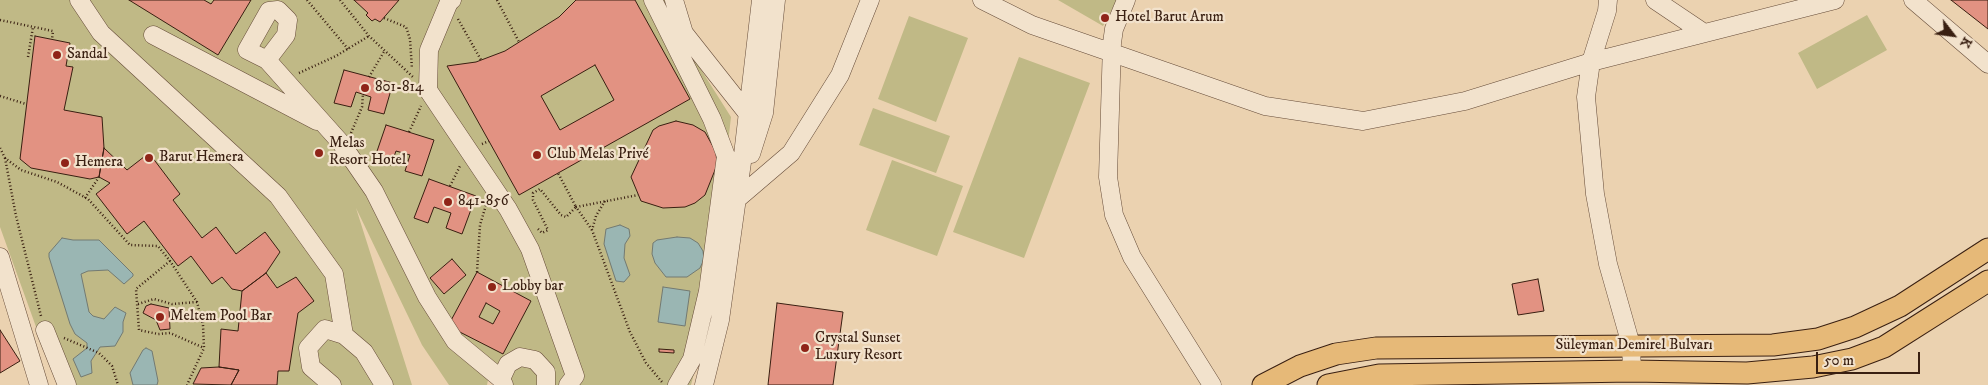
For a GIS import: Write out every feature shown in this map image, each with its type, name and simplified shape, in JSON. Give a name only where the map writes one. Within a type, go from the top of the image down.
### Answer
[{"type":"main road","name":"Süleyman Demirel Bulvarı","points":[[1263,385],[1300,366],[1336,354],[1376,348],[1773,344],[1818,339],[1854,327],[1900,306],[1988,249]]},
{"type":"main road","name":"Süleyman Demirel Bulvarı","points":[[1328,385],[1379,375],[1632,371],[1747,373],[1813,367],[1852,359],[1884,347],[1988,281]]},
{"type":"street","points":[[79,0],[101,33],[278,196],[334,274],[344,335]]},
{"type":"street","points":[[653,0],[712,119],[726,156],[708,291],[692,359],[677,385]]},
{"type":"street","points":[[674,0],[684,33],[748,114]]},
{"type":"street","points":[[704,385],[720,320],[748,114],[761,0]]},
{"type":"street","points":[[736,200],[764,113],[776,0]]},
{"type":"street","points":[[736,200],[791,152],[840,74],[870,0]]},
{"type":"street","points":[[982,0],[1032,24],[1265,106],[1363,121],[1465,101],[1591,62],[1835,0]]},
{"type":"street","points":[[1126,0],[1114,29],[1112,51],[1108,178],[1114,215],[1132,257],[1212,385]]},
{"type":"street","points":[[1608,0],[1608,11],[1591,62],[1586,97],[1595,194],[1608,264],[1631,345],[1632,371]]},
{"type":"street","points":[[1655,0],[1704,33]]},
{"type":"street","points":[[1913,0],[1988,64]]},
{"type":"street","points":[[451,1],[429,50],[428,90],[493,184],[530,249],[575,376],[568,385]]},
{"type":"street","points":[[153,35],[328,128]]},
{"type":"street","points":[[267,60],[341,143],[374,192],[426,297],[455,341],[503,382],[508,364],[520,357],[535,360],[546,372],[546,385]]},
{"type":"street","points":[[0,257],[39,385]]},
{"type":"street","points":[[332,385],[310,367],[308,348],[325,329],[344,335],[364,352],[384,385]]},
{"type":"street","points":[[45,330],[67,385]]},
{"type":"path","points":[[307,0],[348,49]]},
{"type":"path","points":[[340,0],[369,36],[414,78],[410,59],[410,39],[406,27],[384,18]]},
{"type":"path","points":[[497,0],[519,42]]},
{"type":"path","points":[[451,1],[481,60]]},
{"type":"path","points":[[0,20],[53,31],[52,40]]},
{"type":"path","points":[[28,57],[33,27]]},
{"type":"path","points":[[296,72],[302,73],[369,36]]},
{"type":"path","points":[[369,77],[385,50]]},
{"type":"path","points":[[409,132],[428,90]]},
{"type":"path","points":[[354,130],[362,107],[363,94]]},
{"type":"path","points":[[0,96],[26,104]]},
{"type":"path","points":[[0,148],[5,158],[16,216],[45,330],[99,353],[112,366],[118,385]]},
{"type":"path","points":[[450,186],[469,149]]},
{"type":"path","points":[[5,158],[21,170],[57,182],[85,198],[130,244],[158,246],[197,302],[203,326],[204,348],[187,385]]},
{"type":"path","points":[[558,173],[576,207],[592,230],[630,332],[646,363],[664,385]]},
{"type":"path","points":[[85,198],[99,177]]},
{"type":"path","points":[[477,272],[480,225],[493,184]]},
{"type":"path","points":[[534,222],[542,233],[548,230],[533,200],[533,193],[540,189],[561,215],[566,217],[576,207],[638,194]]},
{"type":"path","points":[[592,230],[596,216],[605,201]]},
{"type":"path","points":[[170,261],[136,289],[138,330],[158,334],[170,333],[204,348]]},
{"type":"path","points":[[138,304],[154,299],[172,304],[197,302]]},
{"type":"shaded area","points":[[0,0],[665,0],[679,35],[731,117],[708,319],[691,385],[506,385],[489,375],[487,385],[449,385],[422,345],[356,208],[412,385],[57,385],[0,227]]},
{"type":"shaded area","points":[[1058,0],[1117,0],[1103,26]]},
{"type":"shaded area","points":[[1867,15],[1887,50],[1817,89],[1798,53]]},
{"type":"shaded area","points":[[909,16],[968,38],[936,122],[878,99]]},
{"type":"shaded area","points":[[1019,57],[1090,83],[1024,258],[953,232]]},
{"type":"shaded area","points":[[873,108],[950,136],[936,173],[859,145]]},
{"type":"shaded area","points":[[892,160],[963,186],[937,256],[866,230]]},
{"type":"water","points":[[620,225],[629,229],[630,236],[625,244],[624,258],[630,275],[624,282],[616,281],[604,244],[606,229]]},
{"type":"water","points":[[677,237],[690,238],[698,243],[703,251],[704,259],[700,268],[687,277],[666,277],[655,263],[652,254],[653,243],[657,240]]},
{"type":"water","points":[[62,238],[99,240],[133,274],[124,284],[108,270],[88,271],[81,274],[89,312],[93,316],[104,319],[115,307],[126,313],[123,322],[123,332],[115,346],[100,347],[91,361],[92,373],[81,377],[73,359],[87,348],[87,343],[75,334],[70,324],[49,257],[49,253]]},
{"type":"water","points":[[663,287],[690,291],[685,326],[658,322]]},
{"type":"water","points":[[146,348],[152,351],[158,381],[157,385],[133,385],[130,373]]},
{"type":"building","points":[[129,0],[204,0],[211,4],[214,0],[251,0],[218,55]]},
{"type":"building","points":[[354,0],[399,0],[380,22],[375,19],[372,21],[366,15],[368,13]]},
{"type":"building","points":[[576,0],[635,0],[690,99],[519,195],[447,66],[476,62],[505,51],[559,17]],"holes":[[[595,65],[614,100],[560,130],[541,96]]]},
{"type":"building","points":[[1951,0],[1988,0],[1988,29]]},
{"type":"building","points":[[35,36],[70,43],[66,66],[73,67],[64,110],[102,117],[104,148],[99,177],[90,179],[31,168],[20,159]]},
{"type":"building","name":"801-814","points":[[344,70],[393,83],[384,114],[368,110],[371,97],[356,92],[351,107],[334,103]]},
{"type":"building","points":[[676,121],[693,125],[705,132],[716,152],[717,165],[705,195],[695,203],[685,207],[663,208],[641,201],[631,177],[653,130],[659,126]]},
{"type":"building","points":[[386,125],[434,140],[422,176],[405,171],[410,155],[396,151],[391,165],[374,160]]},
{"type":"building","points":[[104,148],[127,170],[149,153],[180,194],[173,200],[202,238],[216,227],[236,254],[265,232],[280,252],[266,273],[242,291],[232,289],[222,277],[212,284],[191,256],[178,266],[144,221],[127,234],[96,194],[110,183],[99,177]]},
{"type":"building","name":"841-856","points":[[429,179],[476,196],[462,234],[446,228],[451,213],[434,207],[428,223],[414,218]]},
{"type":"building","points":[[452,259],[466,275],[444,294],[430,278]]},
{"type":"building","points":[[477,272],[531,301],[503,354],[448,326]],"holes":[[[486,303],[500,311],[493,324],[479,317]]]},
{"type":"building","points":[[266,273],[277,288],[296,277],[314,301],[298,313],[289,371],[278,371],[277,385],[231,385],[239,370],[219,367],[221,329],[238,331],[242,291]]},
{"type":"building","points":[[1538,279],[1544,311],[1518,315],[1512,284]]},
{"type":"building","name":"Crystal Sunset Luxury Resort","points":[[777,303],[843,312],[833,385],[768,385]]},
{"type":"building","name":"Meltem Pool Bar","points":[[151,304],[169,308],[170,329],[160,330],[156,320],[143,313],[146,306]]},
{"type":"building","points":[[0,330],[20,361],[0,373]]},
{"type":"building","points":[[659,349],[674,350],[674,353],[659,352]]},
{"type":"building","points":[[219,367],[239,370],[231,385],[193,384],[201,368]]},
{"type":"place","name":"Hotel Barut Arum","points":[[1105,18]]},
{"type":"place","name":"Sandal","points":[[57,55]]},
{"type":"place","name":"801-814","points":[[365,88]]},
{"type":"place","name":"Melas Resort Hotel","points":[[319,153]]},
{"type":"place","name":"Club Melas Privé","points":[[537,155]]},
{"type":"place","name":"Barut Hemera","points":[[149,158]]},
{"type":"place","name":"Hemera","points":[[65,163]]},
{"type":"place","name":"841-856","points":[[448,202]]},
{"type":"place","name":"Lobby bar","points":[[492,287]]},
{"type":"place","name":"Meltem Pool Bar","points":[[160,317]]},
{"type":"place","name":"Crystal Sunset Luxury Resort","points":[[805,348]]}]
